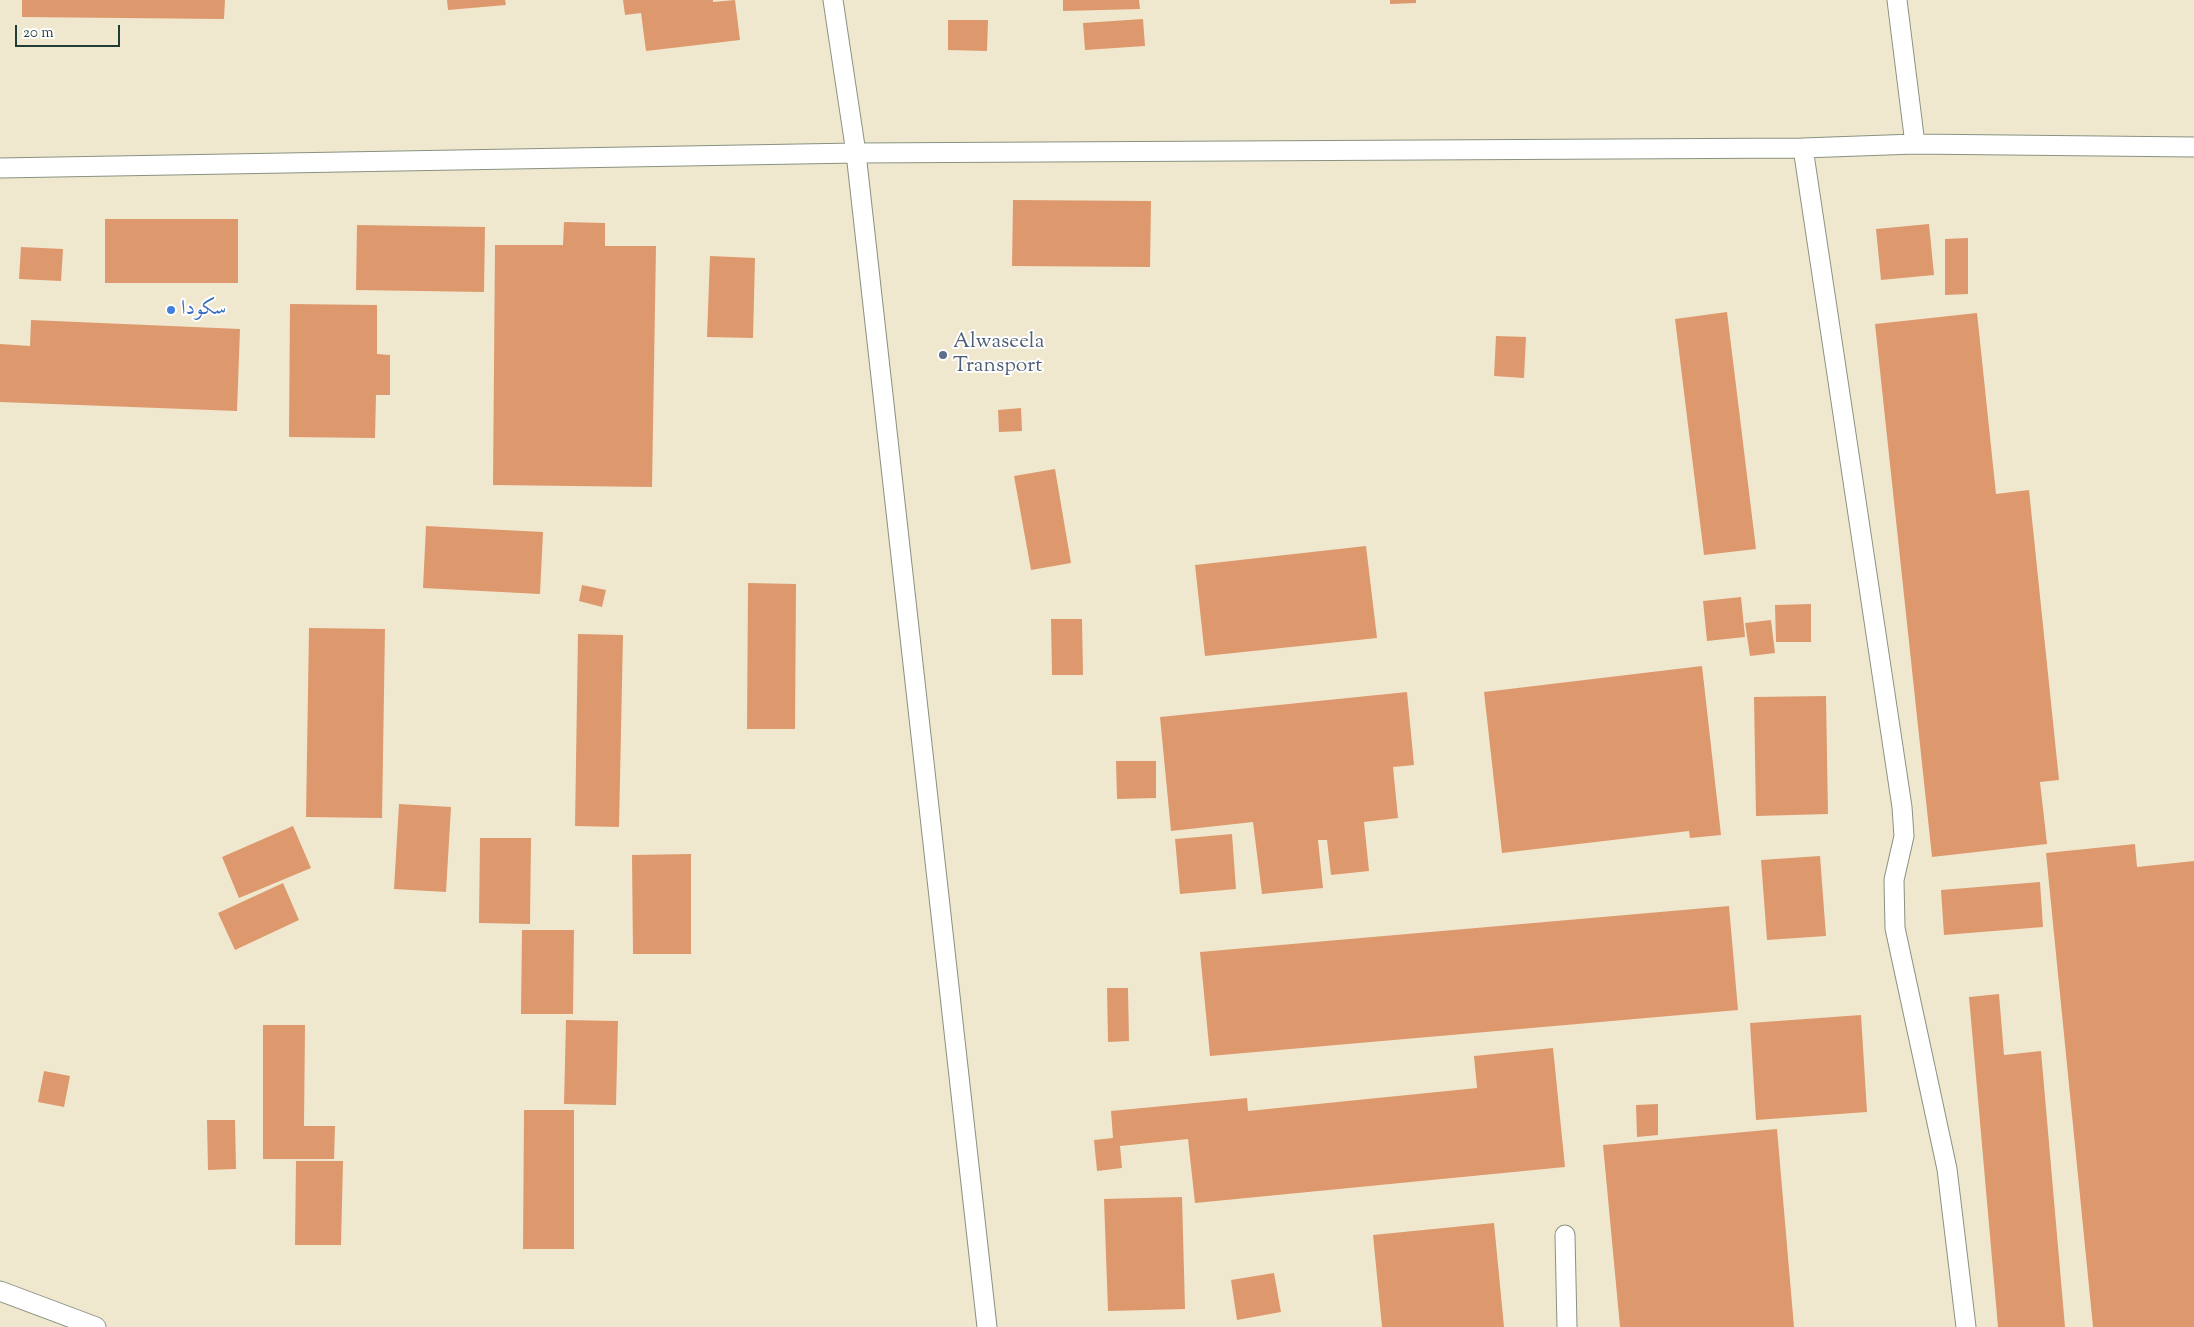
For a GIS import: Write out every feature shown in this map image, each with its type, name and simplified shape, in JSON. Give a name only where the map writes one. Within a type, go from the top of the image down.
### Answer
[{"type":"lane","points":[[833,0],[856,153],[987,1327]]},
{"type":"lane","points":[[1896,0],[1915,144]]},
{"type":"lane","points":[[0,168],[856,153],[1803,148],[1915,144],[2194,147]]},
{"type":"lane","points":[[1803,148],[1902,807],[1904,836],[1894,880],[1895,928],[1947,1169],[1966,1327]]},
{"type":"lane","points":[[1565,1235],[1567,1327]]},
{"type":"lane","points":[[0,1291],[96,1327]]},
{"type":"building","points":[[22,0],[225,0],[224,19],[22,17]]},
{"type":"building","points":[[447,0],[505,0],[506,5],[448,10]]},
{"type":"building","points":[[623,0],[713,0],[713,2],[735,0],[740,40],[646,51],[641,13],[625,15]]},
{"type":"building","points":[[1063,0],[1139,0],[1140,9],[1063,11]]},
{"type":"building","points":[[1390,0],[1416,0],[1416,3],[1390,4]]},
{"type":"building","points":[[1143,19],[1145,46],[1085,50],[1083,23]]},
{"type":"building","points":[[948,20],[988,20],[987,51],[948,50]]},
{"type":"building","points":[[1013,200],[1151,201],[1150,267],[1012,266]]},
{"type":"building","points":[[105,219],[238,219],[238,283],[105,283]]},
{"type":"building","points":[[564,222],[605,223],[605,246],[656,246],[652,487],[493,485],[495,245],[563,245]]},
{"type":"building","points":[[1929,224],[1934,275],[1881,280],[1876,229]]},
{"type":"building","points":[[357,225],[485,227],[484,292],[356,290]]},
{"type":"building","points":[[1968,238],[1968,294],[1945,295],[1945,239]]},
{"type":"building","points":[[21,247],[63,249],[61,281],[19,279]]},
{"type":"building","points":[[710,256],[755,258],[753,338],[707,337]]},
{"type":"building","points":[[290,304],[377,305],[377,354],[390,355],[390,395],[376,395],[375,438],[289,437]]},
{"type":"building","points":[[1727,312],[1756,549],[1704,555],[1675,319]]},
{"type":"building","points":[[1977,313],[1996,494],[2029,490],[2059,780],[2040,782],[2047,844],[1932,857],[1875,324]]},
{"type":"building","points":[[31,320],[240,329],[237,411],[0,402],[0,344],[30,346]]},
{"type":"building","points":[[1496,336],[1526,337],[1524,378],[1494,376]]},
{"type":"building","points":[[1021,408],[1022,431],[999,432],[998,410]]},
{"type":"building","points":[[1055,469],[1071,563],[1031,570],[1014,476]]},
{"type":"building","points":[[426,526],[543,532],[540,594],[423,588]]},
{"type":"building","points":[[1366,546],[1377,638],[1205,656],[1195,565]]},
{"type":"building","points":[[748,583],[796,584],[795,729],[747,729]]},
{"type":"building","points":[[582,585],[606,590],[602,607],[579,601]]},
{"type":"building","points":[[1741,597],[1745,637],[1707,641],[1703,601]]},
{"type":"building","points":[[1811,604],[1811,642],[1776,642],[1775,605]]},
{"type":"building","points":[[1051,619],[1082,619],[1083,675],[1052,675]]},
{"type":"building","points":[[1771,620],[1775,653],[1750,656],[1745,623]]},
{"type":"building","points":[[309,628],[385,629],[382,818],[306,817]]},
{"type":"building","points":[[578,634],[623,635],[619,827],[575,826]]},
{"type":"building","points":[[1702,666],[1721,835],[1690,838],[1689,831],[1502,853],[1484,692]]},
{"type":"building","points":[[1407,692],[1414,765],[1393,767],[1398,818],[1364,822],[1369,871],[1331,875],[1327,840],[1318,840],[1323,888],[1262,894],[1253,822],[1171,831],[1160,717]]},
{"type":"building","points":[[1826,696],[1828,814],[1756,816],[1754,697]]},
{"type":"building","points":[[1116,761],[1156,761],[1156,798],[1117,799]]},
{"type":"building","points":[[399,804],[451,807],[446,892],[394,889]]},
{"type":"building","points":[[293,826],[311,868],[239,898],[222,857]]},
{"type":"building","points":[[1232,834],[1236,889],[1180,894],[1175,839]]},
{"type":"building","points":[[480,838],[531,838],[530,924],[479,923]]},
{"type":"building","points":[[2135,844],[2137,867],[2194,861],[2194,1327],[2093,1327],[2046,853]]},
{"type":"building","points":[[691,854],[691,954],[633,954],[632,855]]},
{"type":"building","points":[[1820,856],[1826,936],[1767,940],[1761,860]]},
{"type":"building","points":[[2040,882],[2043,927],[1944,935],[1941,890]]},
{"type":"building","points":[[283,883],[299,920],[235,950],[218,913]]},
{"type":"building","points":[[1729,906],[1738,1010],[1210,1056],[1200,952]]},
{"type":"building","points":[[522,930],[574,930],[573,1014],[521,1014]]},
{"type":"building","points":[[1107,988],[1128,988],[1129,1041],[1108,1042]]},
{"type":"building","points":[[1999,994],[2004,1055],[2041,1051],[2065,1327],[1998,1327],[1969,997]]},
{"type":"building","points":[[1861,1015],[1867,1112],[1756,1120],[1750,1023]]},
{"type":"building","points":[[566,1020],[618,1021],[616,1105],[564,1104]]},
{"type":"building","points":[[263,1025],[305,1025],[304,1126],[335,1126],[334,1159],[263,1159]]},
{"type":"building","points":[[1553,1048],[1565,1167],[1195,1203],[1188,1139],[1120,1146],[1122,1168],[1097,1171],[1094,1140],[1113,1138],[1111,1111],[1247,1098],[1248,1111],[1477,1088],[1474,1056]]},
{"type":"building","points":[[44,1071],[70,1076],[64,1107],[38,1102]]},
{"type":"building","points":[[1658,1104],[1658,1135],[1637,1137],[1636,1105]]},
{"type":"building","points":[[524,1110],[574,1110],[574,1249],[523,1249]]},
{"type":"building","points":[[207,1120],[235,1120],[236,1169],[208,1170]]},
{"type":"building","points":[[1777,1129],[1794,1327],[1620,1327],[1603,1145]]},
{"type":"building","points":[[296,1161],[343,1161],[341,1245],[295,1245]]},
{"type":"building","points":[[1182,1197],[1185,1309],[1108,1311],[1104,1199]]},
{"type":"building","points":[[1494,1223],[1504,1327],[1382,1327],[1373,1235]]},
{"type":"building","points":[[1274,1273],[1281,1312],[1237,1320],[1231,1280]]},
{"type":"place","name":"سكودا","points":[[171,310]]},
{"type":"place","name":"Alwaseela Transport","points":[[943,355]]}]
